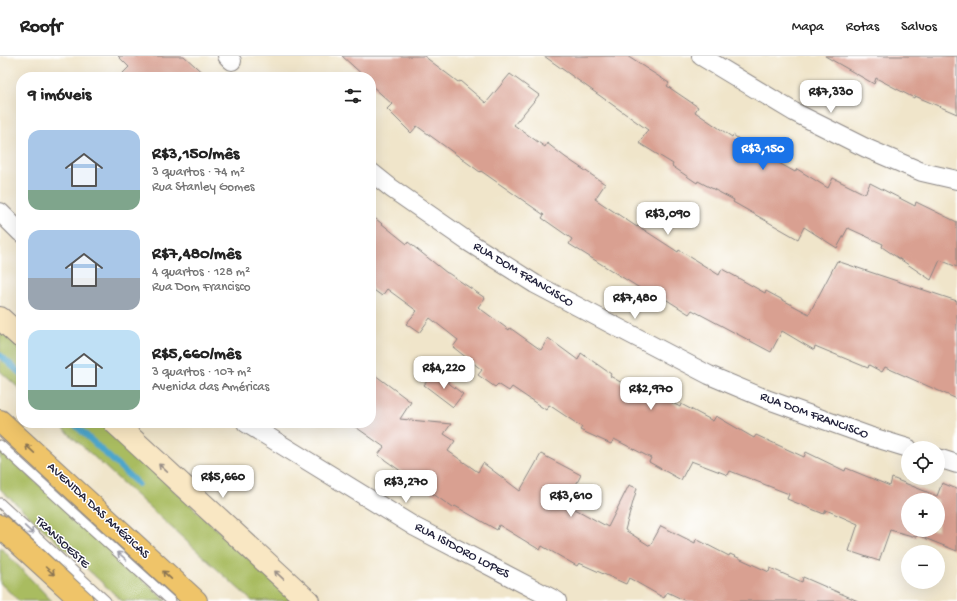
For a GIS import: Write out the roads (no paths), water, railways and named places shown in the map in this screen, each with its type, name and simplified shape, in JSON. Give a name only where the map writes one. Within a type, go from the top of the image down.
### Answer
[{"type":"highway","name":"AVENIDA DAS AMÉRICAS","points":[[0,421],[196,601]]},
{"type":"highway","points":[[0,526],[82,601]]},
{"type":"main road","points":[[0,318],[16,332]]},
{"type":"main road","points":[[119,428],[308,601]]},
{"type":"street","points":[[701,56],[794,112],[866,148],[922,172],[957,180]]},
{"type":"street","name":"RUA DOM FRANCISCO","points":[[376,176],[467,241],[535,284],[710,375],[766,399],[868,436],[901,446]]},
{"type":"street","points":[[0,212],[16,228]]},
{"type":"street","name":"RUA ISIDORO LOPES","points":[[254,428],[415,527],[557,601]]},
{"type":"street","points":[[945,460],[957,464]]},
{"type":"lane","points":[[0,445],[171,601]]},
{"type":"lane","name":"TRANSOESTE","points":[[0,503],[106,601]]},
{"type":"waterway","points":[[0,355],[16,369]]},
{"type":"waterway","points":[[78,428],[138,484]]}]
